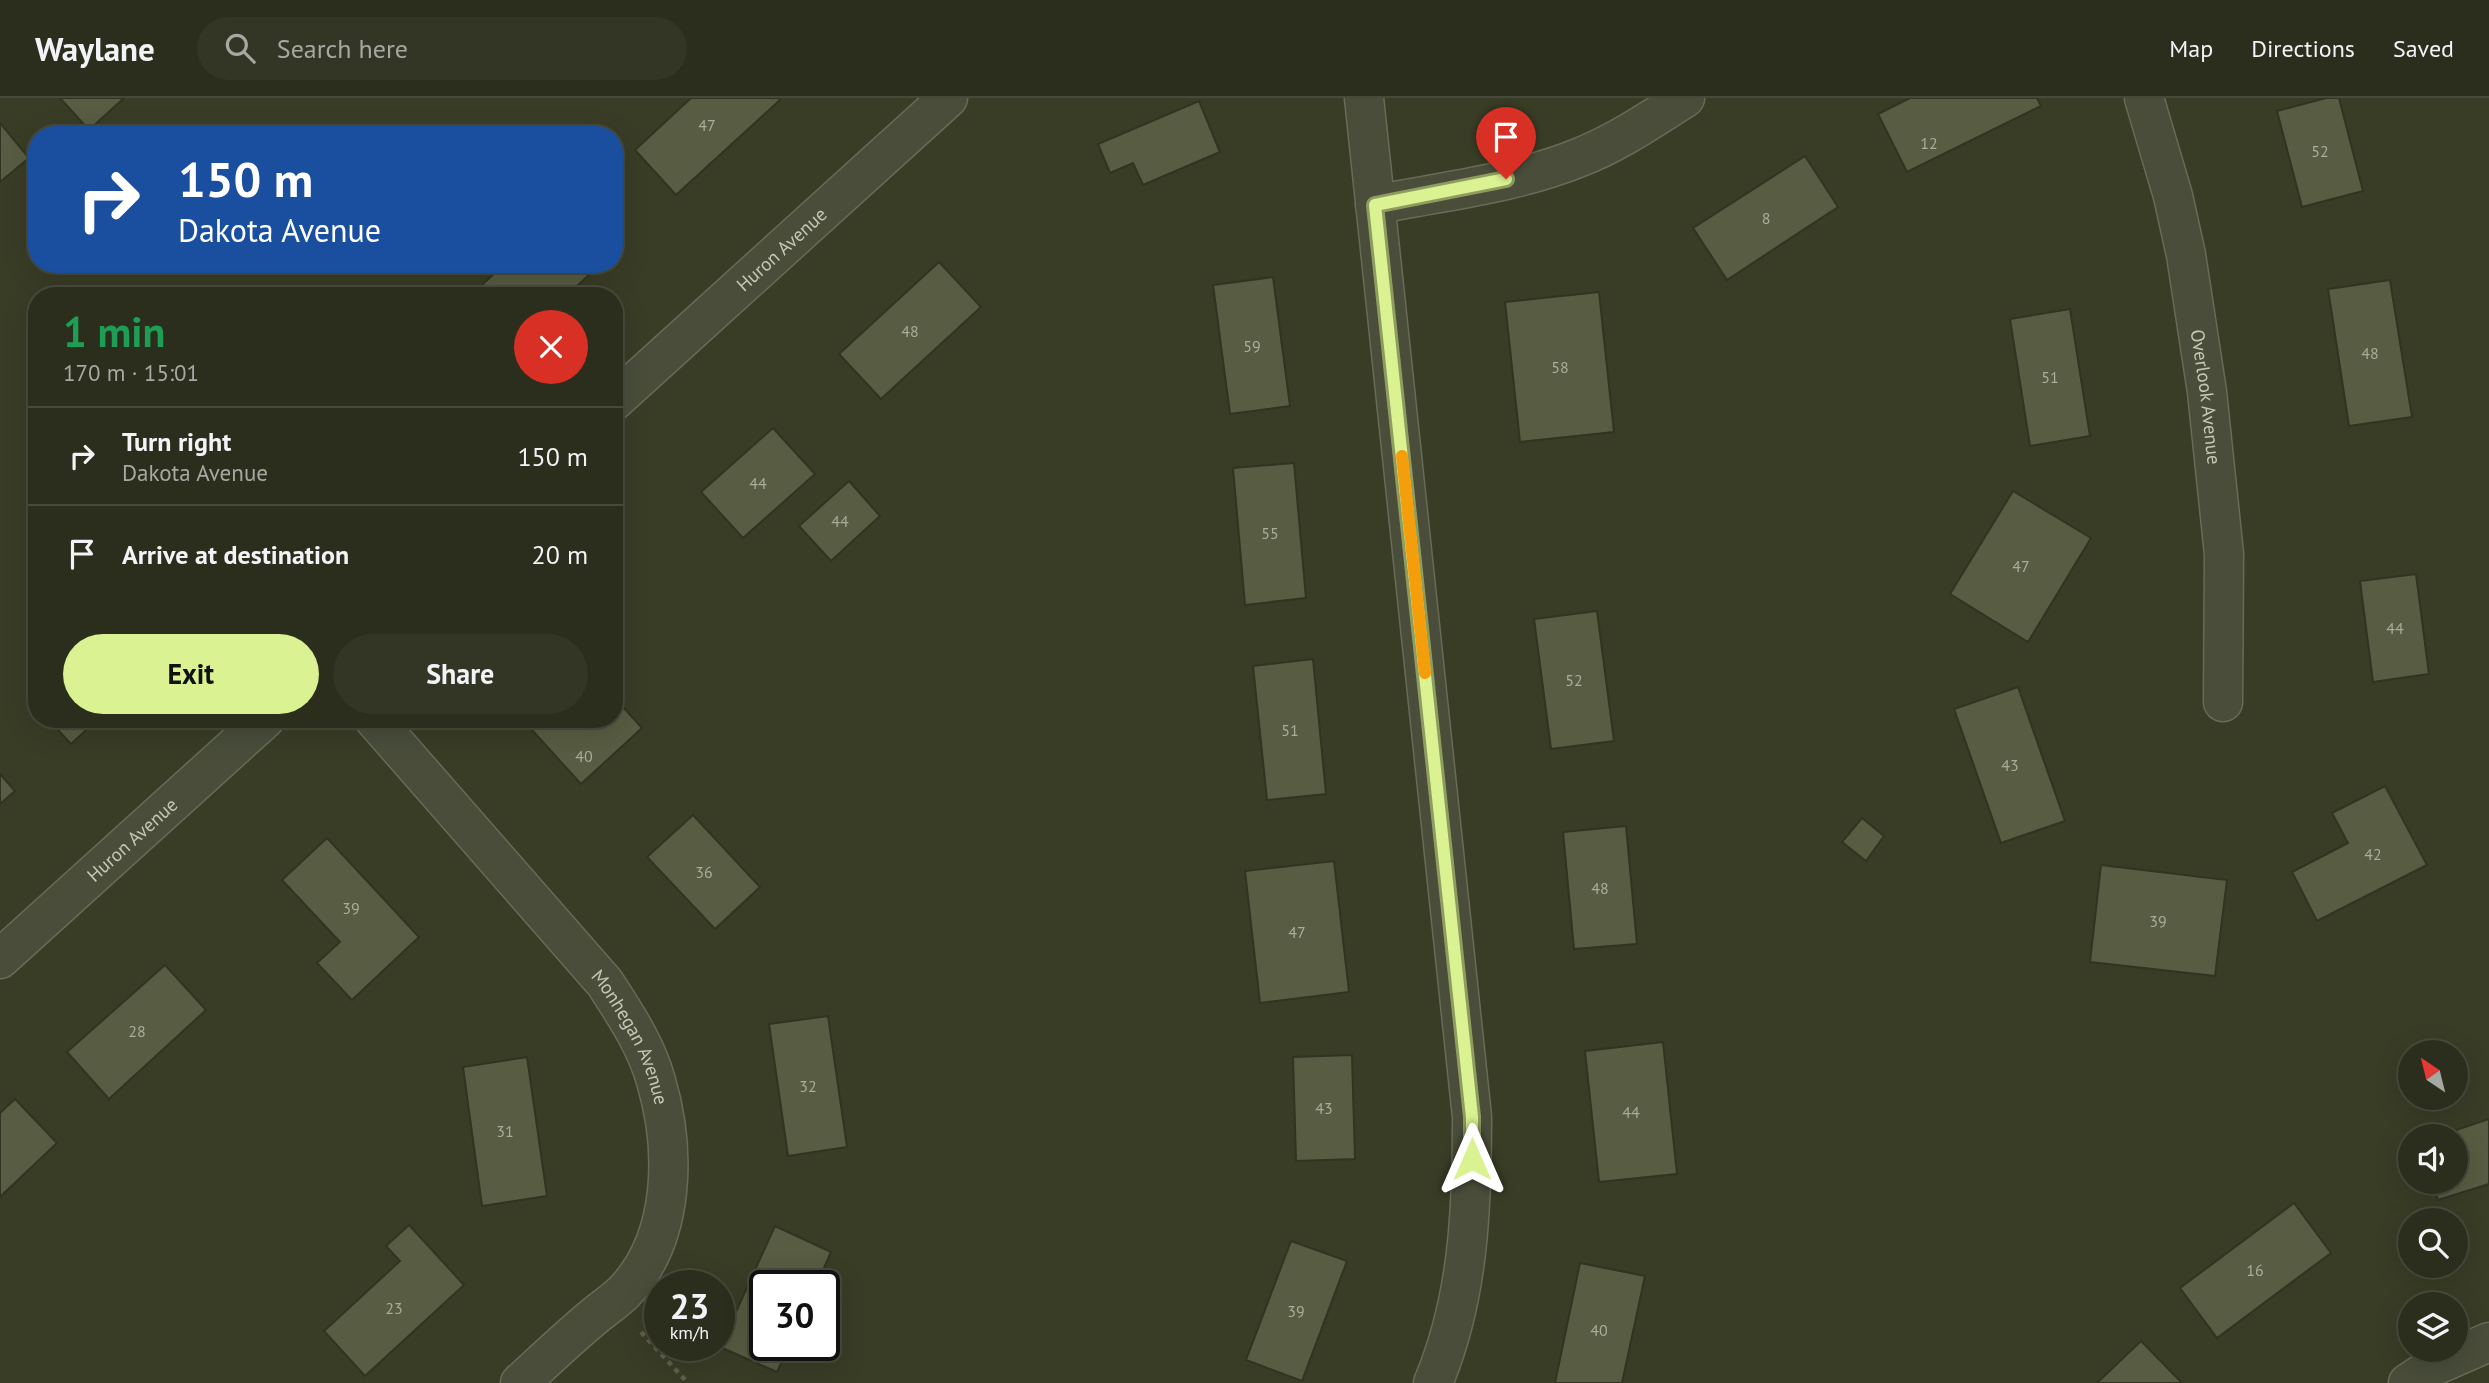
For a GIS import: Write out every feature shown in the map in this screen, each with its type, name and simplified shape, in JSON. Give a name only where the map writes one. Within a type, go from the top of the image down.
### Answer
[{"type":"street","name":"Huron Avenue","points":[[623,393],[948,98]]},
{"type":"street","points":[[1364,98],[1472,1117],[1472,1202],[1462,1283],[1442,1360],[1433,1383]]},
{"type":"street","points":[[1375,205],[1533,174],[1579,158],[1643,127],[1685,98]]},
{"type":"street","name":"Overlook Avenue","points":[[2144,98],[2173,196],[2186,255],[2207,392],[2224,554],[2222,702]]},
{"type":"street","name":"Huron Avenue","points":[[0,959],[255,728]]},
{"type":"street","name":"Monhegan Avenue","points":[[382,728],[605,983],[635,1030],[656,1080],[667,1132],[669,1182],[664,1213],[649,1256],[624,1292],[520,1383]]},
{"type":"street","points":[[2408,1383],[2432,1367],[2489,1342]]},
{"type":"path","points":[[612,1301],[688,1383]]},
{"type":"building","points":[[60,98],[124,98],[93,126],[85,126]]},
{"type":"building","points":[[691,98],[780,100],[676,195],[635,150]]},
{"type":"building","points":[[1910,98],[2037,98],[2041,106],[1907,172],[1878,114]]},
{"type":"building","points":[[2326,98],[2339,98],[2363,191],[2302,207],[2277,111]]},
{"type":"building","points":[[1199,101],[1220,152],[1143,185],[1133,163],[1110,173],[1098,144]]},
{"type":"building","points":[[0,123],[28,159],[0,182]]},
{"type":"building","points":[[1805,156],[1838,207],[1727,280],[1693,228]]},
{"type":"building","points":[[939,262],[981,307],[881,399],[839,354]]},
{"type":"building","points":[[495,273],[591,273],[576,287],[481,286]]},
{"type":"building","points":[[1273,277],[1290,406],[1230,414],[1213,285]]},
{"type":"building","points":[[2390,280],[2412,417],[2349,426],[2328,289]]},
{"type":"building","points":[[1599,292],[1614,432],[1520,442],[1505,302]]},
{"type":"building","points":[[2070,309],[2090,436],[2030,446],[2010,319]]},
{"type":"building","points":[[773,428],[815,474],[743,538],[701,492]]},
{"type":"building","points":[[1294,463],[1306,598],[1245,605],[1233,468]]},
{"type":"building","points":[[849,481],[880,516],[831,561],[799,526]]},
{"type":"building","points":[[2013,491],[2091,538],[2028,642],[1950,594]]},
{"type":"building","points":[[2416,574],[2429,674],[2373,682],[2360,581]]},
{"type":"building","points":[[1597,611],[1614,741],[1551,749],[1534,619]]},
{"type":"building","points":[[1313,659],[1326,794],[1267,800],[1253,666]]},
{"type":"building","points":[[2018,687],[2065,821],[2001,843],[1954,709]]},
{"type":"building","points":[[623,707],[642,728],[581,784],[530,728],[623,728]]},
{"type":"building","points":[[56,728],[88,728],[71,744]]},
{"type":"building","points":[[0,774],[15,791],[0,804]]},
{"type":"building","points":[[2385,786],[2427,865],[2317,921],[2292,872],[2348,843],[2332,813]]},
{"type":"building","points":[[693,815],[760,887],[715,929],[647,857]]},
{"type":"building","points":[[1862,818],[1884,836],[1866,861],[1842,842]]},
{"type":"building","points":[[1626,826],[1637,944],[1574,949],[1563,832]]},
{"type":"building","points":[[327,838],[419,937],[352,1000],[317,963],[340,942],[282,880]]},
{"type":"building","points":[[1334,861],[1349,992],[1260,1003],[1245,871]]},
{"type":"building","points":[[2101,865],[2227,880],[2215,976],[2090,962]]},
{"type":"building","points":[[165,965],[206,1010],[109,1099],[67,1052]]},
{"type":"building","points":[[828,1016],[847,1147],[788,1156],[769,1024]]},
{"type":"building","points":[[1663,1042],[1677,1174],[1599,1182],[1585,1051]]},
{"type":"building","points":[[1352,1055],[1355,1159],[1296,1161],[1293,1057]]},
{"type":"building","points":[[527,1057],[547,1196],[482,1206],[463,1067]]},
{"type":"building","points":[[15,1099],[57,1143],[0,1197],[0,1113]]},
{"type":"building","points":[[2489,1119],[2489,1184],[2468,1191],[2468,1126]]},
{"type":"building","points":[[2436,1194],[2457,1194],[2438,1200]]},
{"type":"building","points":[[2294,1203],[2331,1253],[2217,1338],[2180,1288]]},
{"type":"building","points":[[409,1225],[464,1285],[365,1376],[324,1331],[400,1261],[386,1246]]},
{"type":"building","points":[[775,1226],[831,1252],[823,1270],[755,1270]]},
{"type":"building","points":[[1291,1241],[1347,1261],[1302,1381],[1246,1360]]},
{"type":"building","points":[[1580,1263],[1645,1276],[1622,1383],[1555,1383]]},
{"type":"building","points":[[749,1283],[749,1360],[735,1354],[735,1314]]},
{"type":"building","points":[[2141,1341],[2182,1383],[2097,1383]]},
{"type":"building","points":[[752,1361],[782,1361],[777,1372]]},
{"type":"slow traffic","points":[[1402,456],[1425,673]]},
{"type":"route","points":[[1472,1159],[1472,1117],[1375,205],[1506,179]]}]
